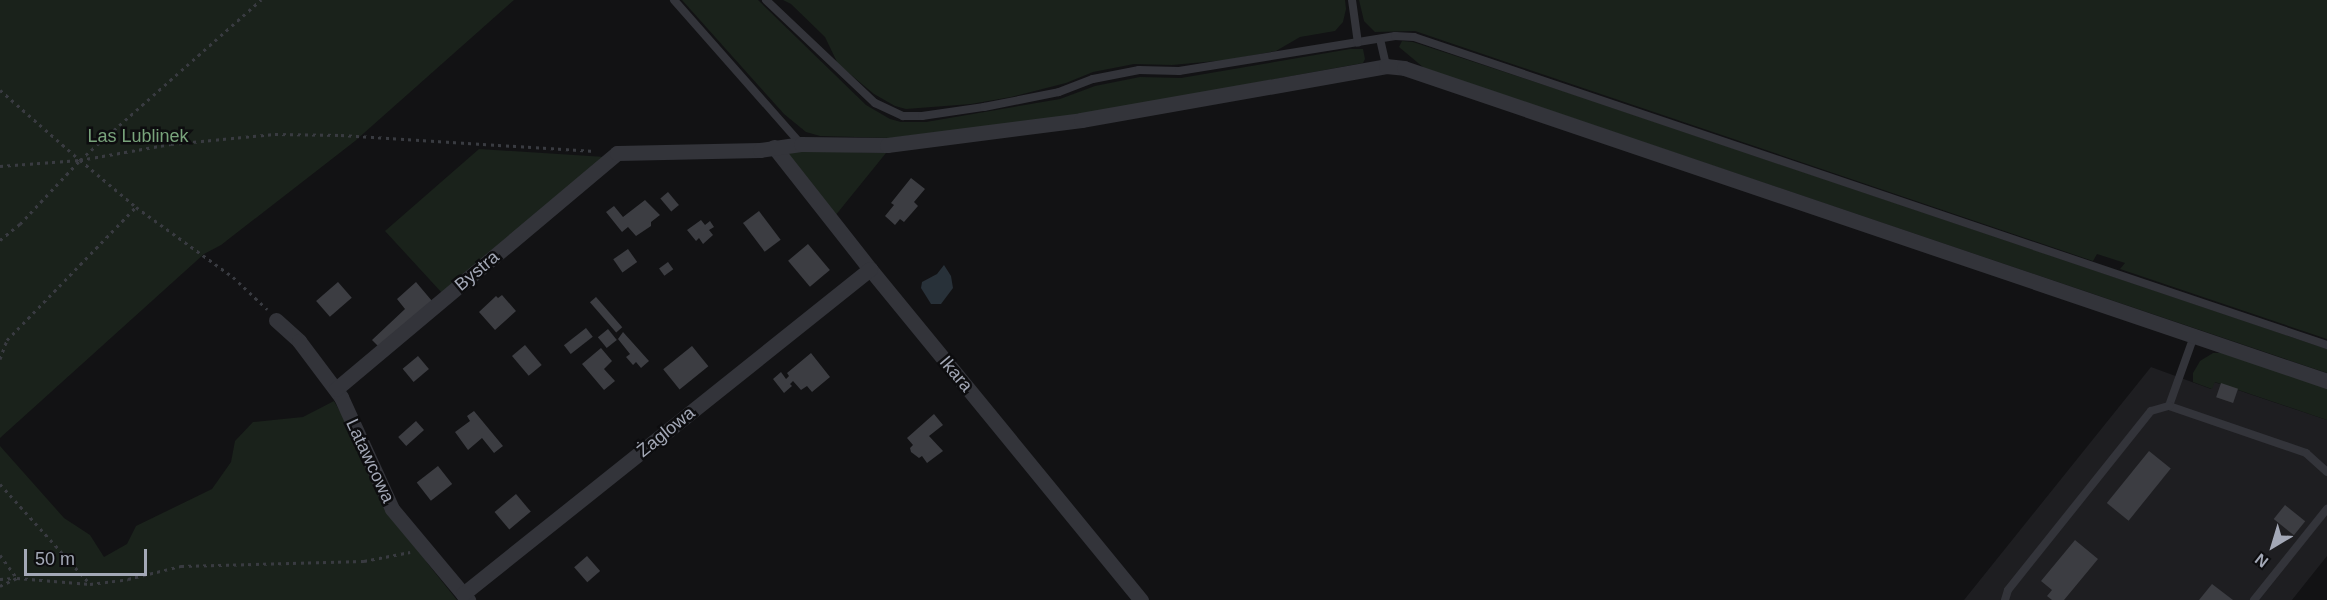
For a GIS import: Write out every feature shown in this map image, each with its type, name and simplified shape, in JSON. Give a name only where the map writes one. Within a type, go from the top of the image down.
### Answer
[{"type":"street","points":[[617,153],[760,150],[801,144],[887,145],[1081,120],[1386,66],[1404,69],[2327,381]]},
{"type":"street","name":"Ikara","points":[[774,147],[870,269],[1141,600]]},
{"type":"street","name":"Bystra","points":[[336,389],[617,153]]},
{"type":"street","name":"Żaglowa","points":[[465,597],[870,269]]},
{"type":"street","name":"Latawcowa","points":[[276,320],[299,341],[336,389],[392,508],[465,597]]},
{"type":"lane","points":[[674,0],[801,144]]},
{"type":"lane","points":[[766,0],[875,103],[903,116],[922,116],[1038,96],[1068,89],[1093,79],[1140,70],[1171,72],[1198,69],[1380,39],[1402,36],[1420,38],[2327,345]]},
{"type":"lane","points":[[1352,0],[1358,43]]},
{"type":"lane","points":[[1380,39],[1386,66]]},
{"type":"lane","points":[[2169,406],[2194,336]]},
{"type":"lane","points":[[2005,600],[2008,590],[2151,411],[2169,406],[2306,453],[2327,472]]},
{"type":"lane","points":[[2254,600],[2327,509]]},
{"type":"path","points":[[0,240],[20,224],[80,160],[261,0]]},
{"type":"path","points":[[0,90],[136,207],[233,277],[276,320]]},
{"type":"path","points":[[0,166],[80,160],[171,144],[275,134],[408,138],[617,153]]},
{"type":"path","points":[[0,359],[7,339],[136,207]]},
{"type":"path","points":[[0,484],[90,584]]},
{"type":"path","points":[[0,579],[16,578],[90,584],[128,579],[182,566],[364,561],[426,549]]},
{"type":"path","points":[[0,555],[16,578]]},
{"type":"path","points":[[0,586],[16,578]]},
{"type":"shaded area","points":[[944,265],[951,276],[953,288],[941,304],[931,304],[921,288],[922,282],[937,274]]},
{"type":"shaded area","points":[[2151,367],[2211,389],[2214,382],[2327,420],[2327,556],[2292,600],[1964,600]]},
{"type":"green space","name":"Las Lublinek","points":[[0,0],[514,0],[355,141],[221,245],[204,254],[0,438]]},
{"type":"green space","points":[[682,0],[758,0],[866,105],[890,119],[901,122],[926,122],[1060,99],[1095,86],[1140,77],[1181,78],[1350,49],[1363,49],[1365,59],[1363,63],[1079,115],[890,138],[820,136],[806,132],[784,114]]},
{"type":"green space","points":[[783,0],[1345,0],[1346,9],[1343,22],[1335,31],[1300,37],[1276,51],[1227,60],[1172,65],[1134,64],[1093,72],[1066,83],[1011,97],[971,104],[906,109],[895,106],[874,94],[838,64],[825,37],[791,4]]},
{"type":"green space","points":[[1359,0],[2327,0],[2327,339],[2120,269],[2125,263],[2097,254],[2093,261],[1415,31],[1375,32],[1364,21]]},
{"type":"green space","points":[[1402,41],[1413,42],[1572,94],[2327,349],[2327,373],[1424,68],[1399,47]]},
{"type":"green space","points":[[479,149],[605,157],[442,293],[385,231]]},
{"type":"green space","points":[[792,150],[886,153],[835,216],[788,155]]},
{"type":"green space","points":[[2213,353],[2222,353],[2327,388],[2327,420],[2215,382],[2212,389],[2193,382],[2193,373],[2200,361]]},
{"type":"green space","points":[[334,401],[428,564],[457,600],[0,600],[0,446],[64,518],[90,535],[104,557],[127,544],[136,526],[212,489],[231,462],[235,441],[253,422],[303,417]]},
{"type":"building","points":[[911,178],[925,189],[914,202],[918,206],[904,222],[900,219],[895,225],[885,216],[894,205],[891,203]]},
{"type":"building","points":[[668,192],[679,205],[671,211],[660,198]]},
{"type":"building","points":[[645,200],[660,215],[651,222],[651,226],[636,236],[628,227],[622,232],[606,212],[614,206],[623,217]]},
{"type":"building","points":[[759,211],[781,240],[765,252],[743,223]]},
{"type":"building","points":[[701,220],[705,225],[710,221],[714,227],[709,230],[713,235],[703,244],[699,238],[696,241],[687,230]]},
{"type":"building","points":[[808,244],[830,270],[810,287],[788,261]]},
{"type":"building","points":[[628,249],[637,262],[622,272],[613,259]]},
{"type":"building","points":[[668,262],[673,269],[664,276],[659,268]]},
{"type":"building","points":[[338,282],[352,298],[330,317],[316,301]]},
{"type":"building","points":[[416,282],[432,301],[380,348],[372,340],[405,309],[397,299]]},
{"type":"building","points":[[502,295],[516,311],[495,330],[479,312],[496,296],[498,298]]},
{"type":"building","points":[[596,297],[622,327],[616,332],[590,302]]},
{"type":"building","points":[[586,328],[593,337],[571,354],[564,345]]},
{"type":"building","points":[[608,329],[617,340],[607,348],[598,337]]},
{"type":"building","points":[[623,332],[649,361],[641,368],[636,362],[633,365],[626,357],[630,354],[618,339]]},
{"type":"building","points":[[525,345],[542,365],[529,376],[512,356]]},
{"type":"building","points":[[692,346],[708,366],[680,389],[663,369]]},
{"type":"building","points":[[601,348],[612,361],[604,369],[615,381],[604,390],[582,364]]},
{"type":"building","points":[[811,353],[830,377],[812,392],[807,386],[801,390],[793,381],[790,384],[792,386],[784,393],[773,379],[781,372],[786,379],[789,376],[787,373]]},
{"type":"building","points":[[418,356],[429,369],[414,382],[403,369]]},
{"type":"building","points":[[2221,383],[2238,389],[2233,403],[2216,397]]},
{"type":"building","points":[[474,411],[503,446],[494,453],[482,438],[468,450],[455,432],[470,421],[467,416]]},
{"type":"building","points":[[934,414],[943,425],[929,436],[943,451],[927,463],[922,456],[919,458],[911,452],[910,448],[913,445],[907,438]]},
{"type":"building","points":[[416,421],[424,430],[406,446],[398,437]]},
{"type":"building","points":[[2149,451],[2171,469],[2129,521],[2107,503]]},
{"type":"building","points":[[438,466],[452,484],[431,501],[417,483]]},
{"type":"building","points":[[516,494],[531,512],[509,530],[495,512]]},
{"type":"building","points":[[2285,505],[2305,521],[2294,535],[2274,519]]},
{"type":"building","points":[[2075,540],[2098,559],[2064,600],[2052,600],[2047,596],[2052,590],[2041,581]]},
{"type":"building","points":[[587,556],[600,571],[587,582],[574,567]]},
{"type":"building","points":[[2212,584],[2233,600],[2199,600]]}]
